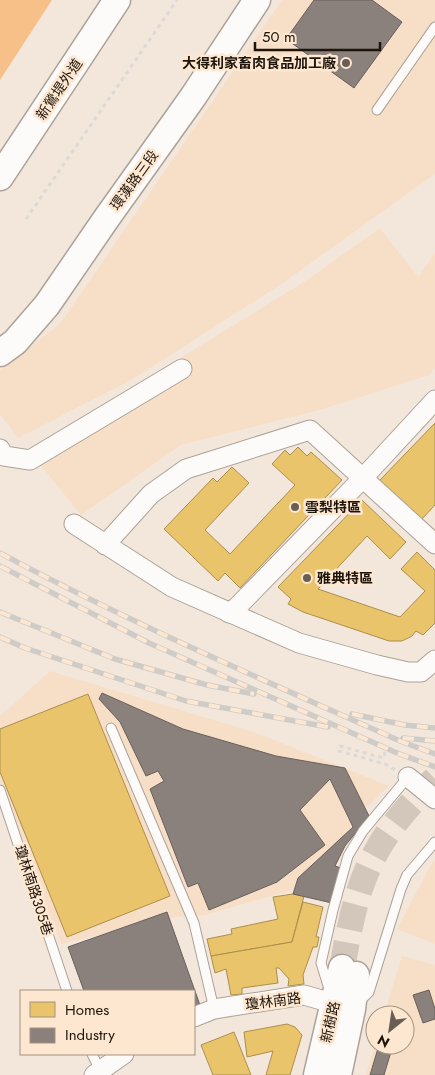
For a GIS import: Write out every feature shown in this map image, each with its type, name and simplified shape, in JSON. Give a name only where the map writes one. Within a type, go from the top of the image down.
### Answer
[{"type":"street","name":"新鶯堤外道","points":[[0,177],[117,0]]},
{"type":"street","name":"環漢路三段","points":[[0,353],[15,342],[47,305],[193,97],[258,0]]},
{"type":"street","points":[[0,450],[4,456],[30,460],[182,369]]},
{"type":"street","points":[[229,612],[237,607],[363,478],[435,400]]},
{"type":"street","points":[[104,545],[151,494],[186,469],[310,430],[435,544]]},
{"type":"street","points":[[74,524],[172,587],[300,643],[408,672],[421,672],[435,660]]},
{"type":"street","points":[[408,777],[435,798]]},
{"type":"street","name":"新樹路","points":[[338,1075],[343,1006],[350,969]]},
{"type":"street","name":"瓊林南路","points":[[195,1017],[214,1009],[304,996],[343,1006]]},
{"type":"street","name":"新樹路","points":[[317,1075],[343,1006]]},
{"type":"street","points":[[97,1069],[122,1055]]},
{"type":"lane","points":[[377,110],[435,27]]},
{"type":"lane","points":[[111,728],[194,923],[214,1009]]},
{"type":"lane","points":[[408,777],[363,831],[348,856],[321,962],[343,1006],[369,992],[407,875],[435,842]]},
{"type":"lane","name":"瓊林南路305巷","points":[[0,790],[67,990]]},
{"type":"path","points":[[26,219],[177,0]]},
{"type":"path","points":[[385,764],[339,751],[340,746],[384,758],[386,752]]},
{"type":"shaded area","points":[[0,0],[52,0],[0,80]]},
{"type":"shaded area","points":[[282,0],[435,0],[435,174],[283,283],[133,379],[18,438],[0,414],[0,370],[60,324]]},
{"type":"shaded area","points":[[380,228],[418,277],[435,253],[435,368],[429,375],[323,409],[181,445],[81,515],[29,451],[304,282]]},
{"type":"shaded area","points":[[50,671],[254,732],[389,786],[356,817],[332,859],[330,900],[292,890],[205,915],[176,917],[61,944],[0,783],[0,716]]},
{"type":"shaded area","points":[[435,860],[435,944],[397,929]]},
{"type":"shaded area","points":[[402,956],[435,965],[435,1075],[366,1075],[372,1055],[415,1055],[415,1005],[387,1005]]},
{"type":"building: Homes","points":[[435,423],[435,505],[421,520],[379,481]]},
{"type":"building: Homes","name":"雪梨特區","points":[[298,447],[307,456],[311,452],[342,480],[240,588],[225,573],[218,581],[164,529],[213,478],[217,482],[232,467],[249,483],[205,530],[230,554],[295,485],[272,464],[285,450],[290,455]]},
{"type":"building: Homes","name":"雅典特區","points":[[362,500],[406,542],[390,559],[367,536],[318,589],[400,617],[425,591],[401,569],[417,552],[435,570],[435,623],[423,635],[416,631],[412,636],[402,641],[389,641],[303,612],[288,604],[291,599],[278,587]]},
{"type":"building: Homes","points":[[88,694],[170,896],[67,937],[0,772],[0,729]]},
{"type":"building: Homes","points":[[293,894],[304,896],[292,942],[211,956],[207,939],[232,934],[231,929],[278,919],[273,897]]},
{"type":"building: Homes","points":[[303,902],[323,907],[316,937],[319,937],[317,947],[313,947],[303,975],[304,984],[288,986],[289,979],[279,968],[276,968],[278,983],[242,988],[242,994],[231,995],[226,969],[215,973],[211,956],[292,942]]},
{"type":"building: Homes","points":[[287,1024],[295,1027],[302,1035],[290,1075],[266,1075],[273,1051],[247,1057],[244,1032]]},
{"type":"building: Homes","points":[[234,1032],[251,1075],[213,1075],[201,1045]]},
{"type":"building: Industry","name":"大得利家畜肉食品加工廠","points":[[314,0],[372,0],[402,22],[354,88],[286,39]]},
{"type":"building: Industry","points":[[102,693],[183,729],[276,756],[345,768],[369,816],[345,846],[335,866],[341,868],[332,903],[293,894],[298,878],[353,827],[330,779],[300,810],[325,845],[277,882],[209,910],[198,883],[188,887],[150,789],[164,781],[158,771],[146,776],[120,722],[99,699]]},
{"type":"building: Industry","points":[[167,912],[195,990],[84,990],[68,947]]},
{"type":"building: Industry","points":[[429,990],[435,1009],[435,1019],[423,1023],[413,995]]},
{"type":"building: Industry","points":[[195,991],[201,1008],[195,1011]]},
{"type":"building: Industry","points":[[376,1055],[390,1055],[384,1075],[370,1075]]},
{"type":"tunnel","points":[[342,968],[354,910],[368,867],[395,824],[435,779]]},
{"type":"railway","points":[[0,553],[49,579],[198,651],[400,741],[435,754]]},
{"type":"railway","points":[[0,566],[149,643],[397,753],[435,767]]},
{"type":"railway","points":[[0,612],[115,659],[207,685],[254,694]]},
{"type":"railway","points":[[0,637],[25,648],[186,701],[328,727]]},
{"type":"railway","points":[[352,714],[405,725],[435,728]]},
{"type":"railway","points":[[403,738],[435,741]]},
{"type":"place","name":"大得利家畜肉食品加工廠","points":[[346,63]]},
{"type":"place","name":"雪梨特區","points":[[295,507]]},
{"type":"place","name":"雅典特區","points":[[307,578]]}]
